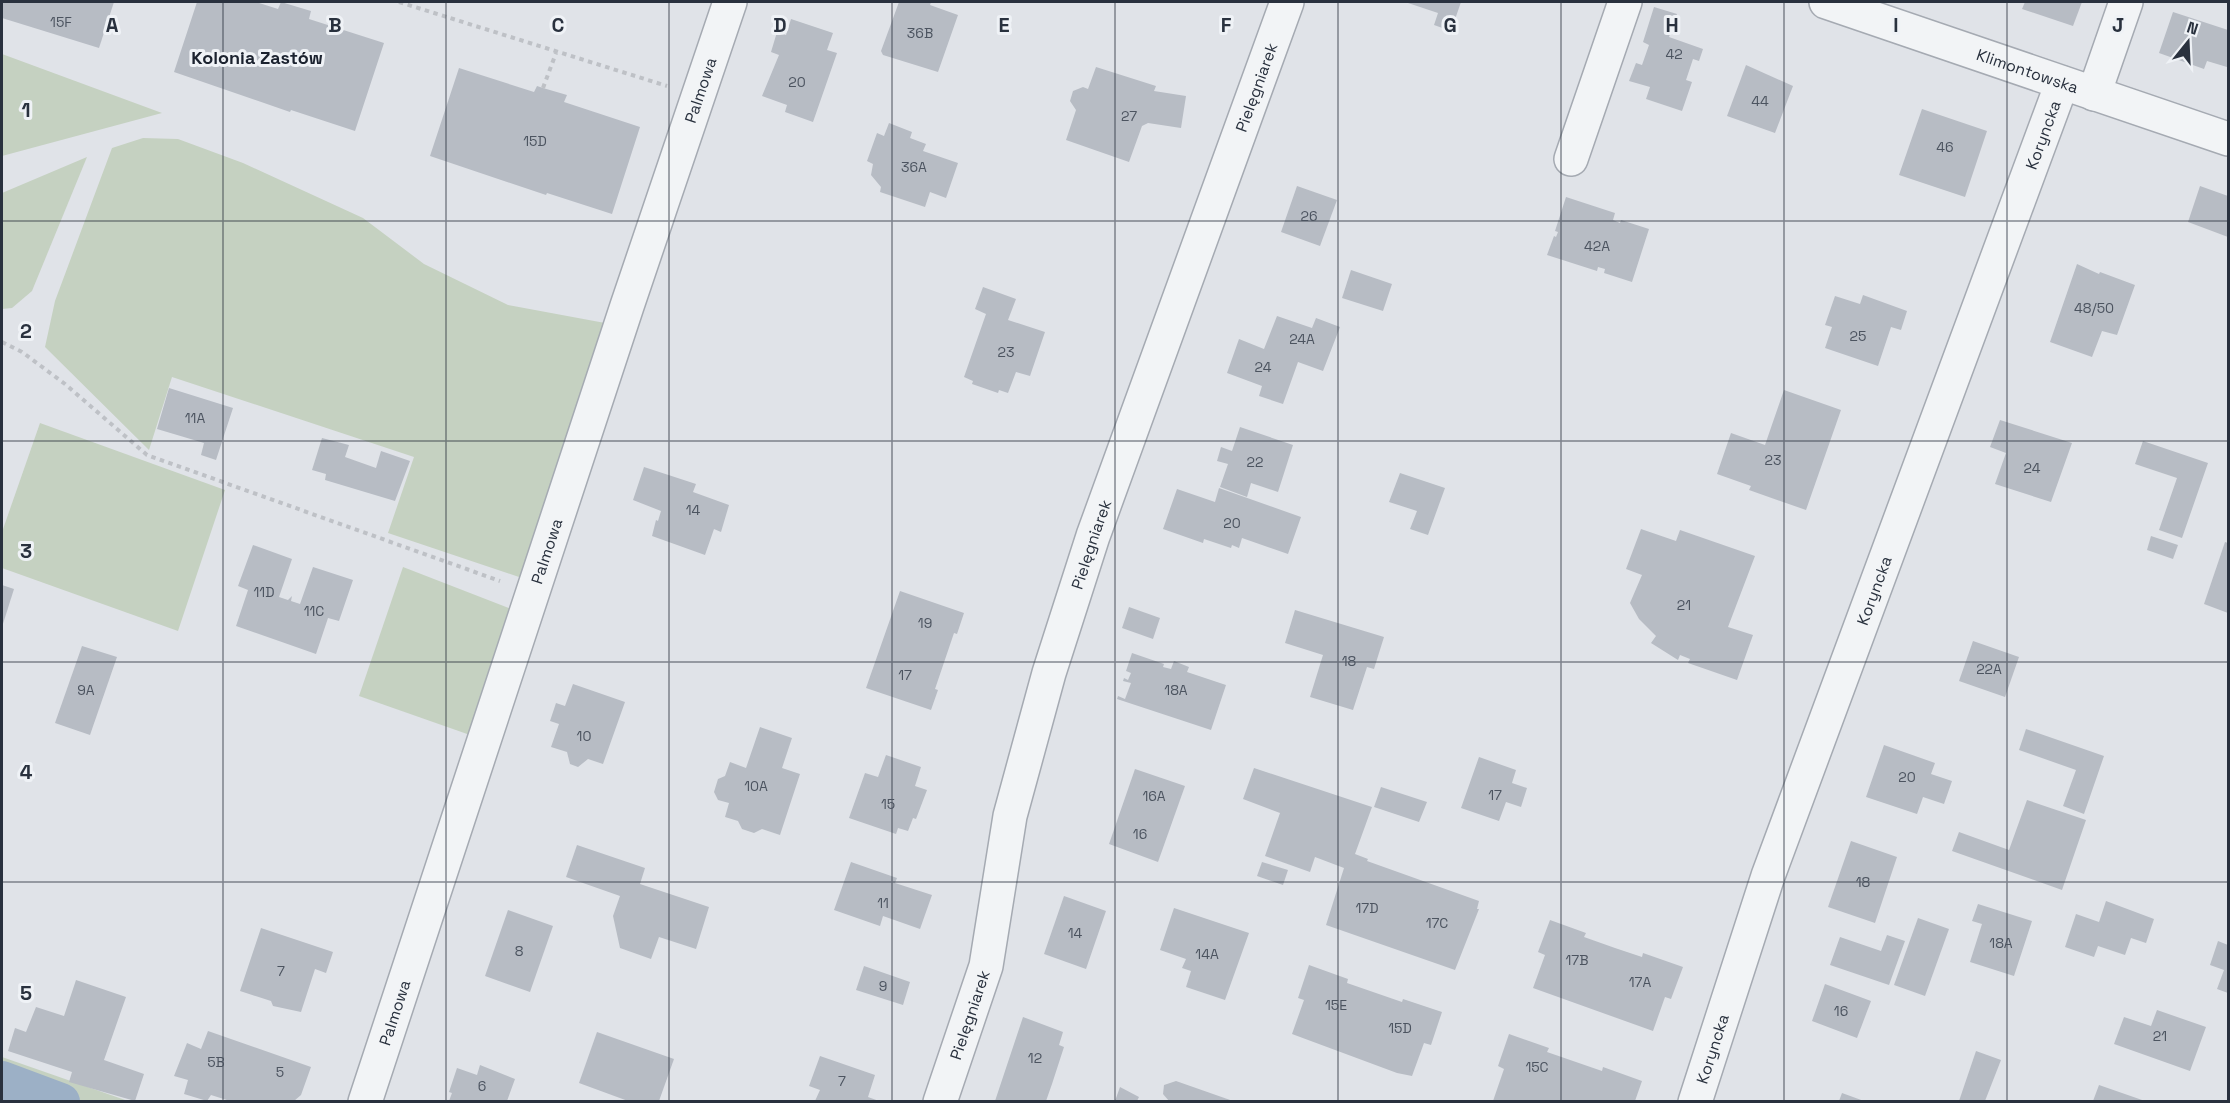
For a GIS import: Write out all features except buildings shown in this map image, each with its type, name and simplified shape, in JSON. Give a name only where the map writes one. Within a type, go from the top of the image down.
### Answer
[{"type":"street","name":"Palmowa","points":[[365,1101],[627,306],[730,2]]},
{"type":"street","name":"Pielęgniarek","points":[[940,1101],[986,966],[1010,816],[1049,673],[1093,536],[1287,2]]},
{"type":"street","points":[[1570,159],[1625,2]]},
{"type":"street","name":"Klimontowska","points":[[1826,2],[2229,139]]},
{"type":"street","points":[[2094,94],[2126,2]]},
{"type":"street","name":"Koryncka","points":[[1695,1101],[1768,876],[2062,83]]},
{"type":"path","points":[[399,2],[556,53],[658,83]]},
{"type":"path","points":[[543,88],[556,53]]},
{"type":"path","points":[[2,342],[22,352],[65,384],[147,455],[534,593]]},
{"type":"green space","points":[[2,54],[162,113],[2,156]]},
{"type":"green space","points":[[143,138],[178,139],[243,163],[363,218],[424,264],[508,305],[605,323],[522,578],[388,533],[414,457],[172,377],[149,450],[45,347],[55,301],[112,148]]},
{"type":"green space","points":[[87,157],[32,291],[12,308],[2,309],[2,193]]},
{"type":"green space","points":[[40,423],[225,490],[178,631],[2,568],[2,532]]},
{"type":"green space","points":[[403,567],[511,609],[470,735],[359,696]]},
{"type":"green space","points":[[2,1057],[128,1101],[2,1101]]},
{"type":"waterway","points":[[2,1080],[61,1102]]},
{"type":"district","name":"Kolonia Zastów","points":[[257,58]]}]
